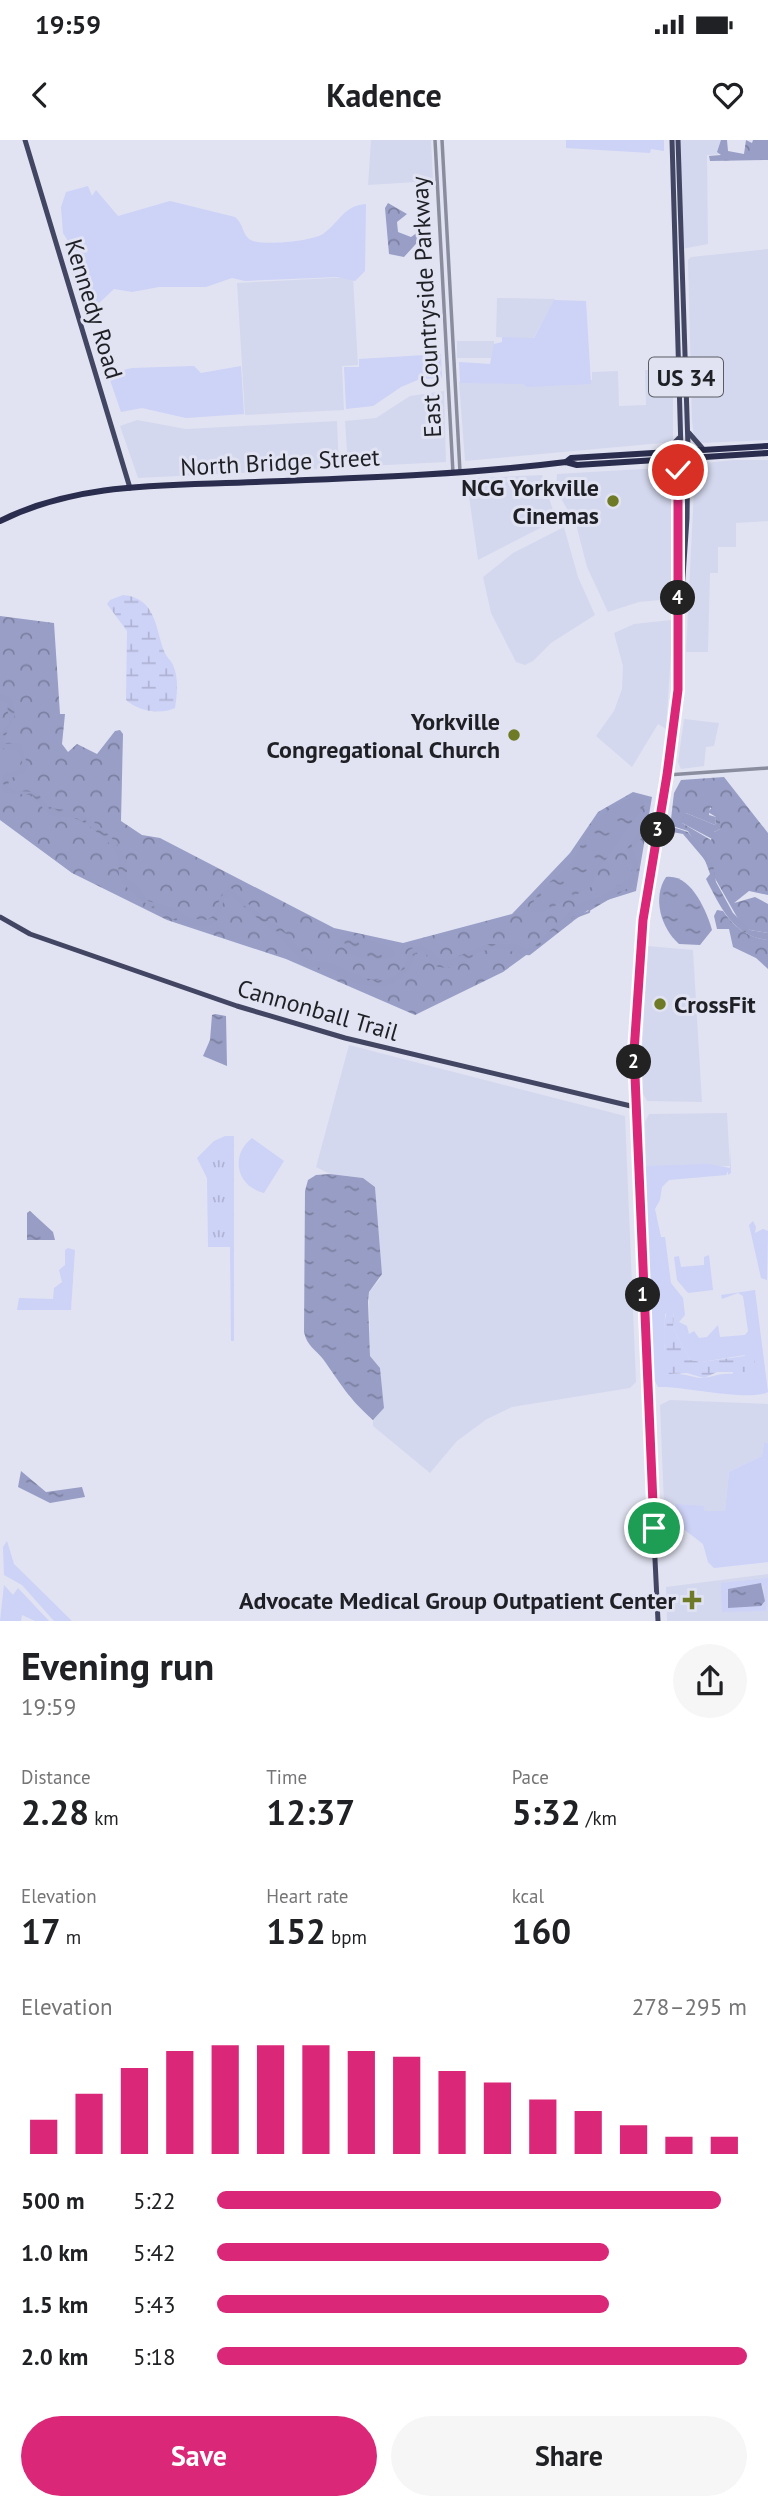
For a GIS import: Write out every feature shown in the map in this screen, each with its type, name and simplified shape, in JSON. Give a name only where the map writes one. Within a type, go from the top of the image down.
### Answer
[{"type":"highway","name":"North Bridge Street","points":[[703,453],[768,446]]},
{"type":"highway","name":"North Bridge Street","points":[[0,521],[66,496],[130,488],[456,473],[566,462],[577,465],[665,455],[768,453]]},
{"type":"main road","name":"Kennedy Road","points":[[25,140],[130,488]]},
{"type":"main road","name":"US 34","points":[[672,140],[681,432],[688,472],[683,598],[680,609]]},
{"type":"main road","name":"US 34","points":[[658,1621],[635,1107],[637,985],[644,912],[678,690],[680,475],[688,430],[678,140]]},
{"type":"main road","points":[[688,430],[703,453],[688,472]]},
{"type":"main road","points":[[680,475],[675,464],[665,455],[676,444],[681,432]]},
{"type":"main road","name":"Cannonball Trail","points":[[0,917],[30,934],[240,1007],[345,1038],[635,1107]]},
{"type":"street","name":"East Countryside Parkway","points":[[435,140],[456,473]]},
{"type":"street","name":"East Countryside Parkway","points":[[442,140],[456,473]]},
{"type":"street","points":[[440,225],[447,225]]},
{"type":"street","points":[[442,281],[450,281]]},
{"type":"street","points":[[667,775],[768,768]]},
{"type":"shaded area","points":[[371,140],[431,140],[433,181],[368,185]]},
{"type":"shaded area","points":[[679,140],[724,140],[724,154],[707,155],[708,244],[682,249]]},
{"type":"shaded area","points":[[768,249],[768,440],[700,443],[694,436],[692,421],[688,260],[691,257]]},
{"type":"shaded area","points":[[353,277],[358,365],[342,366],[344,410],[245,415],[237,283]]},
{"type":"shaded area","points":[[497,298],[555,299],[533,339],[496,337]]},
{"type":"shaded area","points":[[457,341],[494,341],[494,358],[457,358]]},
{"type":"shaded area","points":[[673,369],[673,442],[465,461],[459,382],[592,380],[592,372],[618,371],[619,406],[646,405],[645,370]]},
{"type":"shaded area","points":[[444,391],[446,462],[348,467],[345,421],[376,418],[410,396]]},
{"type":"shaded area","points":[[137,420],[186,429],[337,421],[339,468],[138,478],[120,426]]},
{"type":"shaded area","points":[[768,460],[768,521],[736,523],[736,547],[718,547],[718,573],[710,573],[708,652],[686,652],[695,469],[705,463]]},
{"type":"shaded area","points":[[658,468],[670,471],[675,480],[672,599],[639,602],[608,612],[587,567],[576,524],[556,490],[557,474]]},
{"type":"shaded area","points":[[542,475],[556,520],[478,560],[467,482],[475,478]]},
{"type":"shaded area","points":[[564,527],[578,577],[595,615],[551,643],[533,661],[525,665],[516,662],[491,613],[483,577],[513,553]]},
{"type":"shaded area","points":[[671,620],[673,623],[666,729],[658,724],[632,767],[596,736],[614,711],[622,689],[623,666],[614,633],[634,624]]},
{"type":"shaded area","points":[[684,719],[719,723],[714,746],[706,747],[704,766],[681,769],[678,762]]},
{"type":"shaded area","points":[[648,946],[693,950],[702,1102],[647,1101],[643,1094],[642,1049]]},
{"type":"shaded area","points":[[349,1045],[625,1116],[636,1382],[630,1388],[512,1407],[487,1419],[457,1441],[430,1473],[373,1426],[373,1420],[384,1408],[380,1368],[370,1356],[369,1292],[380,1279],[375,1187],[363,1178],[330,1174],[316,1167]]},
{"type":"shaded area","points":[[727,1113],[730,1166],[646,1170],[645,1122],[649,1114]]},
{"type":"shaded area","points":[[670,1400],[768,1404],[768,1443],[764,1442],[762,1456],[729,1472],[725,1511],[705,1511],[704,1507],[664,1504],[660,1405]]},
{"type":"shaded area","points":[[768,1574],[768,1621],[667,1621],[666,1587]]},
{"type":"green space","points":[[566,140],[664,140],[664,151],[651,149],[650,153],[566,148]]},
{"type":"green space","points":[[721,140],[727,140],[728,151],[744,154],[746,140],[752,143],[753,140],[768,140],[768,160],[710,161],[709,156],[721,155],[717,152]]},
{"type":"green space","points":[[88,186],[92,196],[96,190],[118,216],[170,201],[235,217],[249,239],[263,243],[317,237],[329,230],[347,211],[366,204],[365,271],[355,281],[337,277],[245,281],[232,278],[206,287],[159,287],[132,292],[114,289],[97,305],[85,307],[72,274],[76,254],[63,233],[61,207],[66,192]]},
{"type":"green space","points":[[388,203],[407,214],[397,222],[398,232],[411,237],[421,230],[425,234],[404,257],[389,254],[385,208]]},
{"type":"green space","points":[[554,300],[586,301],[591,384],[527,387],[523,384],[460,383],[459,362],[490,364],[494,344],[502,342],[502,337],[534,338]]},
{"type":"green space","points":[[441,354],[442,378],[420,379],[401,387],[373,406],[346,409],[344,367],[359,367],[359,359]]},
{"type":"green space","points":[[194,366],[201,373],[241,366],[244,414],[186,418],[142,408],[121,412],[109,377],[111,373],[132,368]]},
{"type":"green space","points":[[123,595],[142,602],[152,615],[164,651],[175,670],[175,708],[149,711],[126,700],[127,631],[107,604]]},
{"type":"green space","points":[[0,616],[54,623],[60,714],[65,714],[62,744],[68,752],[77,744],[97,754],[115,731],[120,730],[123,734],[121,821],[142,835],[160,838],[334,928],[403,943],[512,914],[570,853],[598,812],[633,792],[652,797],[636,891],[598,903],[503,972],[415,1015],[286,959],[167,920],[72,873],[0,820]]},
{"type":"green space","points":[[724,777],[768,833],[768,895],[749,891],[734,903],[755,897],[768,904],[768,933],[750,930],[741,924],[688,831],[666,824],[671,819],[674,793],[681,780]],"holes":[[[710,807],[720,820],[720,829],[714,832],[711,840],[682,823],[686,813],[715,825],[716,817],[709,815]]]},
{"type":"green space","points":[[717,910],[723,911],[737,927],[748,934],[768,940],[768,969],[756,958],[733,947],[729,929],[717,929],[714,916]]},
{"type":"green space","points":[[225,1136],[234,1136],[234,1341],[231,1341],[230,1247],[208,1247],[207,1178],[197,1158],[214,1141]]},
{"type":"green space","points":[[252,1138],[284,1161],[264,1193],[247,1184],[239,1169],[241,1153]]},
{"type":"green space","points":[[730,1147],[731,1173],[728,1175],[728,1171],[726,1175],[669,1180],[662,1187],[655,1209],[661,1237],[665,1237],[671,1283],[683,1298],[685,1315],[679,1322],[687,1326],[689,1334],[694,1331],[699,1338],[707,1337],[718,1325],[720,1337],[745,1335],[748,1331],[743,1296],[738,1293],[722,1299],[721,1295],[755,1290],[768,1392],[759,1395],[732,1395],[658,1387],[652,1376],[643,1166],[708,1164],[730,1168]],"holes":[[[674,1310],[673,1328],[690,1360],[701,1362],[745,1355],[732,1374],[702,1378],[672,1374],[664,1347],[665,1314]]]},
{"type":"green space","points":[[753,1221],[755,1233],[763,1229],[768,1231],[767,1280],[761,1278],[749,1225]]},
{"type":"green space","points":[[65,1250],[75,1250],[71,1310],[17,1310],[19,1298],[53,1299],[54,1288],[62,1282],[59,1270],[65,1265]]},
{"type":"green space","points":[[709,1255],[713,1290],[688,1293],[677,1280],[674,1257],[679,1256],[681,1267],[704,1265],[704,1257]]},
{"type":"green space","points":[[669,1305],[674,1310],[673,1328],[690,1360],[701,1362],[752,1355],[756,1365],[751,1372],[717,1372],[704,1378],[687,1373],[669,1374],[664,1339]]},
{"type":"green space","points":[[764,1442],[768,1443],[768,1562],[714,1568],[708,1562],[703,1544],[677,1524],[675,1504],[704,1506],[705,1511],[725,1511],[729,1472],[762,1456]]},
{"type":"green space","points":[[7,1541],[14,1564],[72,1621],[54,1621],[22,1585],[4,1575],[3,1547]]},
{"type":"green space","points":[[768,1578],[766,1611],[722,1612],[721,1583]],"holes":[[[764,1585],[765,1601],[762,1606],[726,1592],[736,1587]]]},
{"type":"green space","points":[[4,1585],[13,1595],[18,1588],[49,1621],[35,1621],[22,1615],[21,1621],[0,1621]]},
{"type":"water","points":[[0,693],[11,698],[14,707],[14,719],[4,744],[20,743],[28,766],[24,773],[9,779],[8,787],[16,791],[37,792],[52,808],[80,813],[96,824],[120,847],[127,862],[127,879],[139,887],[148,901],[174,908],[190,918],[207,920],[213,916],[223,891],[231,888],[267,921],[280,926],[309,960],[331,963],[367,978],[385,980],[404,967],[411,949],[420,946],[424,946],[440,959],[449,960],[487,944],[515,944],[532,949],[577,904],[600,897],[630,878],[633,865],[626,850],[648,819],[688,832],[713,864],[716,882],[733,913],[750,930],[768,933],[768,940],[746,933],[729,918],[706,879],[710,874],[705,860],[683,834],[650,828],[633,848],[638,861],[635,884],[591,910],[578,910],[572,922],[530,955],[490,949],[447,968],[433,965],[422,950],[415,954],[408,972],[393,984],[376,987],[352,983],[326,969],[304,965],[280,937],[231,896],[224,899],[217,921],[204,927],[178,922],[165,915],[139,898],[122,882],[116,853],[93,829],[74,818],[48,814],[32,795],[5,793],[1,783],[5,773],[20,769],[22,762],[18,751],[0,748],[0,733],[9,723],[7,702],[0,701]]},
{"type":"water","points":[[642,797],[645,805],[599,869],[591,887],[541,913],[531,912],[532,904],[541,891],[574,859],[592,824],[620,803]]},
{"type":"water","points":[[713,806],[720,817],[720,829],[714,832],[717,836],[714,840],[682,823],[682,816],[686,813],[715,825],[716,817],[708,812]]},
{"type":"water","points":[[666,877],[683,881],[702,904],[712,930],[700,945],[679,944],[667,930],[659,903]]},
{"type":"water","points":[[347,933],[392,948],[396,955],[372,960],[354,955],[342,945],[339,937]]},
{"type":"water","points":[[212,1015],[226,1016],[227,1066],[203,1056],[210,1040]]},
{"type":"water","points":[[316,1175],[363,1178],[375,1187],[382,1274],[369,1292],[370,1356],[380,1368],[384,1408],[373,1420],[345,1391],[309,1344],[304,1332],[305,1191],[308,1180]]},
{"type":"water","points":[[30,1211],[53,1232],[55,1240],[27,1240],[27,1213]]},
{"type":"water","points":[[21,1471],[46,1492],[82,1487],[85,1497],[50,1503],[18,1487]]},
{"type":"water","points":[[761,1583],[765,1601],[761,1606],[728,1608],[728,1589]]},
{"type":"waterway","points":[[573,918],[589,912],[590,908]]},
{"type":"place","name":"NCG Yorkville Cinemas","points":[[613,501]]},
{"type":"place","name":"Yorkville Congregational Church","points":[[514,735]]},
{"type":"place","name":"CrossFit","points":[[660,1004]]},
{"type":"place","name":"Advocate Medical Group Outpatient Center","points":[[692,1600]]},
{"type":"route","points":[[654,1528],[640,1251],[634,1052],[643,920],[678,690],[678,470]]}]
